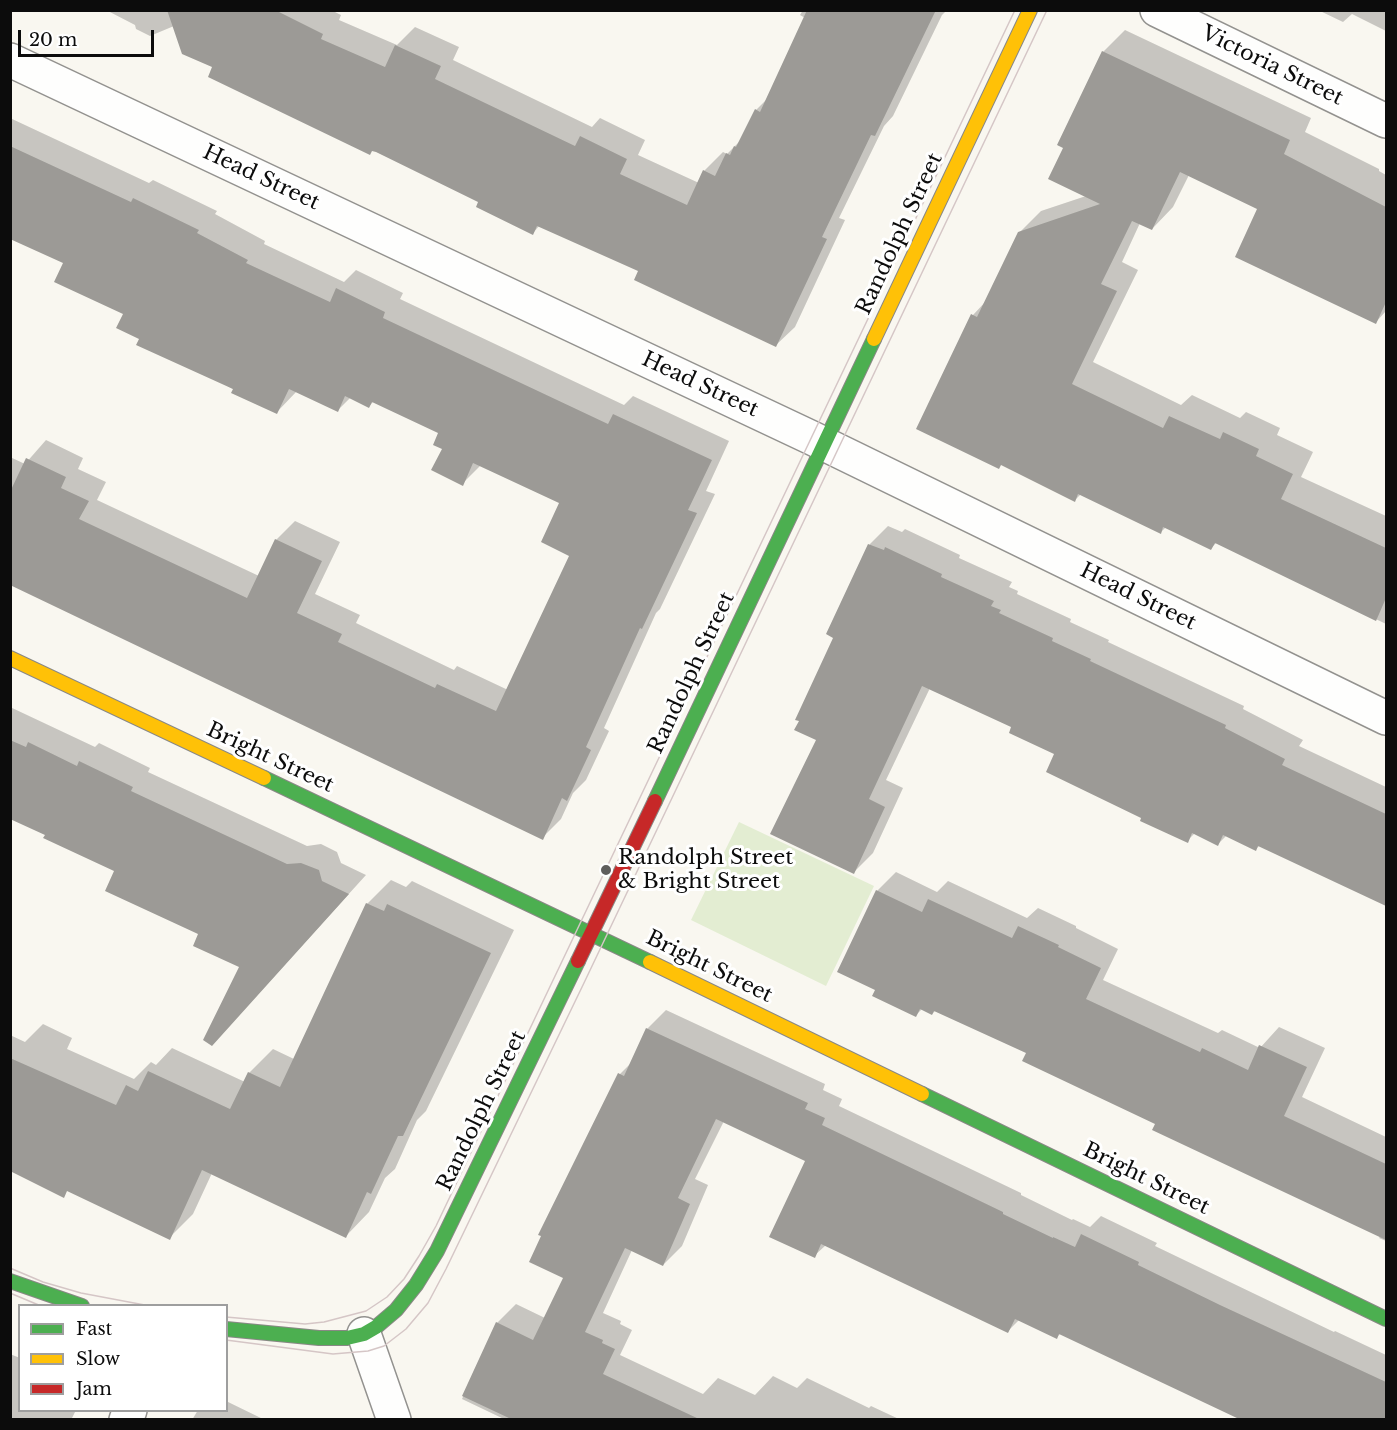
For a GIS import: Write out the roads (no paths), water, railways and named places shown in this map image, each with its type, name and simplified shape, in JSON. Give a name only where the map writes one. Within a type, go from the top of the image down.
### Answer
[{"type":"street","name":"Randolph Street","points":[[364,1334],[396,1310],[416,1285],[437,1251],[592,933],[1030,10]]},
{"type":"street","name":"Victoria Street","points":[[1157,10],[1386,121]]},
{"type":"street","name":"Head Street","points":[[10,60],[824,444],[1386,718]]},
{"type":"street","name":"Bright Street","points":[[10,658],[592,933],[1386,1319]]},
{"type":"street","points":[[10,1281],[79,1304]]},
{"type":"street","points":[[228,1329],[319,1338],[347,1338],[364,1334],[394,1419]]},
{"type":"tram line","points":[[228,1317],[305,1324],[324,1322],[366,1311],[387,1297],[404,1279],[419,1256],[436,1226],[1015,10]]},
{"type":"tram line","points":[[228,1340],[333,1354],[368,1351],[384,1346],[406,1329],[428,1303],[583,985],[1047,10]]},
{"type":"tram line","points":[[10,1268],[43,1282],[81,1293],[139,1304]]},
{"type":"tram line","points":[[10,1293],[36,1304]]},
{"type":"place","name":"Randolph Street & Bright Street","points":[[606,870]]}]
